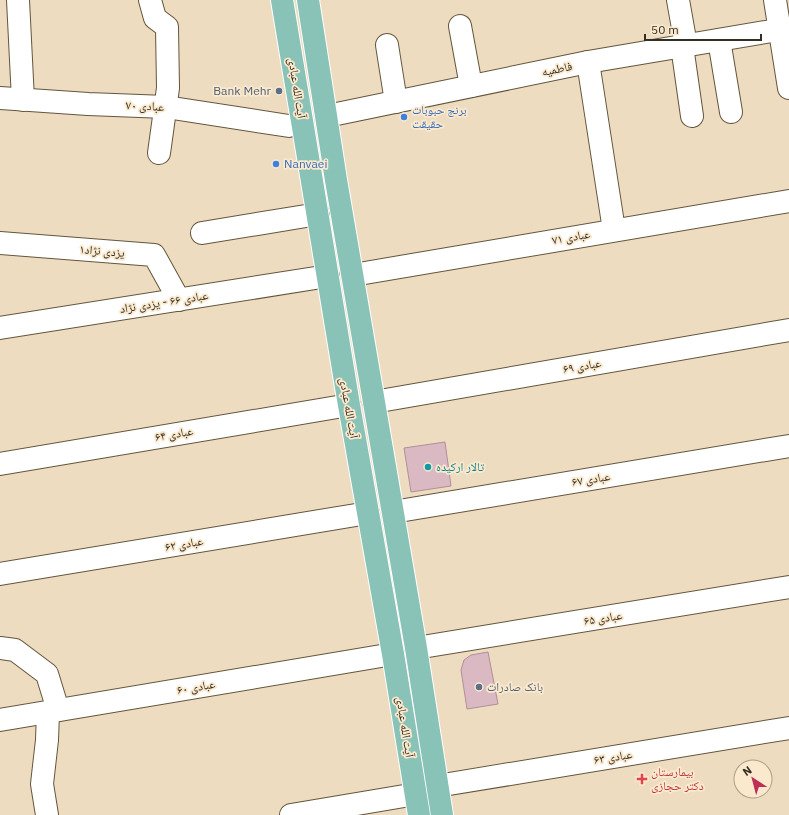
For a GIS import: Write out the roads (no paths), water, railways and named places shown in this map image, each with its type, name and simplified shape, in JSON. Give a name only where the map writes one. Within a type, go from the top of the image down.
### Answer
[{"type":"main road","name":"آیت الله عبادی","points":[[282,0],[349,405],[393,654],[417,805]]},
{"type":"main road","name":"آیت الله عبادی","points":[[308,0],[336,180],[416,648],[442,815]]},
{"type":"street","points":[[18,0],[23,100]]},
{"type":"street","points":[[150,0],[155,18],[167,27],[168,88],[159,154]]},
{"type":"street","points":[[678,0],[692,116]]},
{"type":"street","points":[[775,0],[785,29],[789,88]]},
{"type":"street","points":[[460,26],[470,86]]},
{"type":"street","name":"فاطمیه","points":[[327,116],[588,62],[785,29]]},
{"type":"street","points":[[719,40],[731,112]]},
{"type":"street","points":[[387,45],[396,102]]},
{"type":"street","points":[[588,62],[614,230]]},
{"type":"street","name":"عبادی ۷۰","points":[[0,98],[88,104],[166,107],[288,126]]},
{"type":"street","name":"عبادی ۷۱","points":[[353,275],[789,200]]},
{"type":"street","points":[[202,233],[318,214]]},
{"type":"street","name":"یزدی نژاد۱","points":[[0,243],[154,256],[180,300]]},
{"type":"street","name":"عبادی ۶۶ - یزدی نژاد","points":[[0,328],[328,276]]},
{"type":"street","name":"عبادی ۶۹","points":[[374,402],[789,330]]},
{"type":"street","name":"عبادی ۶۴","points":[[0,464],[349,405]]},
{"type":"street","name":"عبادی ۶۷","points":[[393,512],[789,446]]},
{"type":"street","name":"عبادی ۶۲","points":[[0,574],[368,513]]},
{"type":"street","name":"عبادی ۶۵","points":[[416,648],[789,587]]},
{"type":"street","points":[[0,648],[15,650],[48,674],[53,711],[47,740],[42,784],[47,815]]},
{"type":"street","name":"عبادی ۶۰","points":[[0,720],[393,654]]},
{"type":"street","name":"عبادی ۶۳","points":[[437,786],[789,728]]},
{"type":"street","points":[[291,815],[417,805]]},
{"type":"place","name":"Bank Mehr","points":[[279,91]]},
{"type":"place","name":"برنج حبوبات حقیقت","points":[[404,117]]},
{"type":"place","name":"Nanvaei","points":[[276,164]]},
{"type":"place","name":"تالار ارکیده","points":[[428,467]]},
{"type":"place","name":"بانک صادرات","points":[[479,687]]},
{"type":"place","name":"بیمارستان دکتر حجازی","points":[[642,779]]}]
